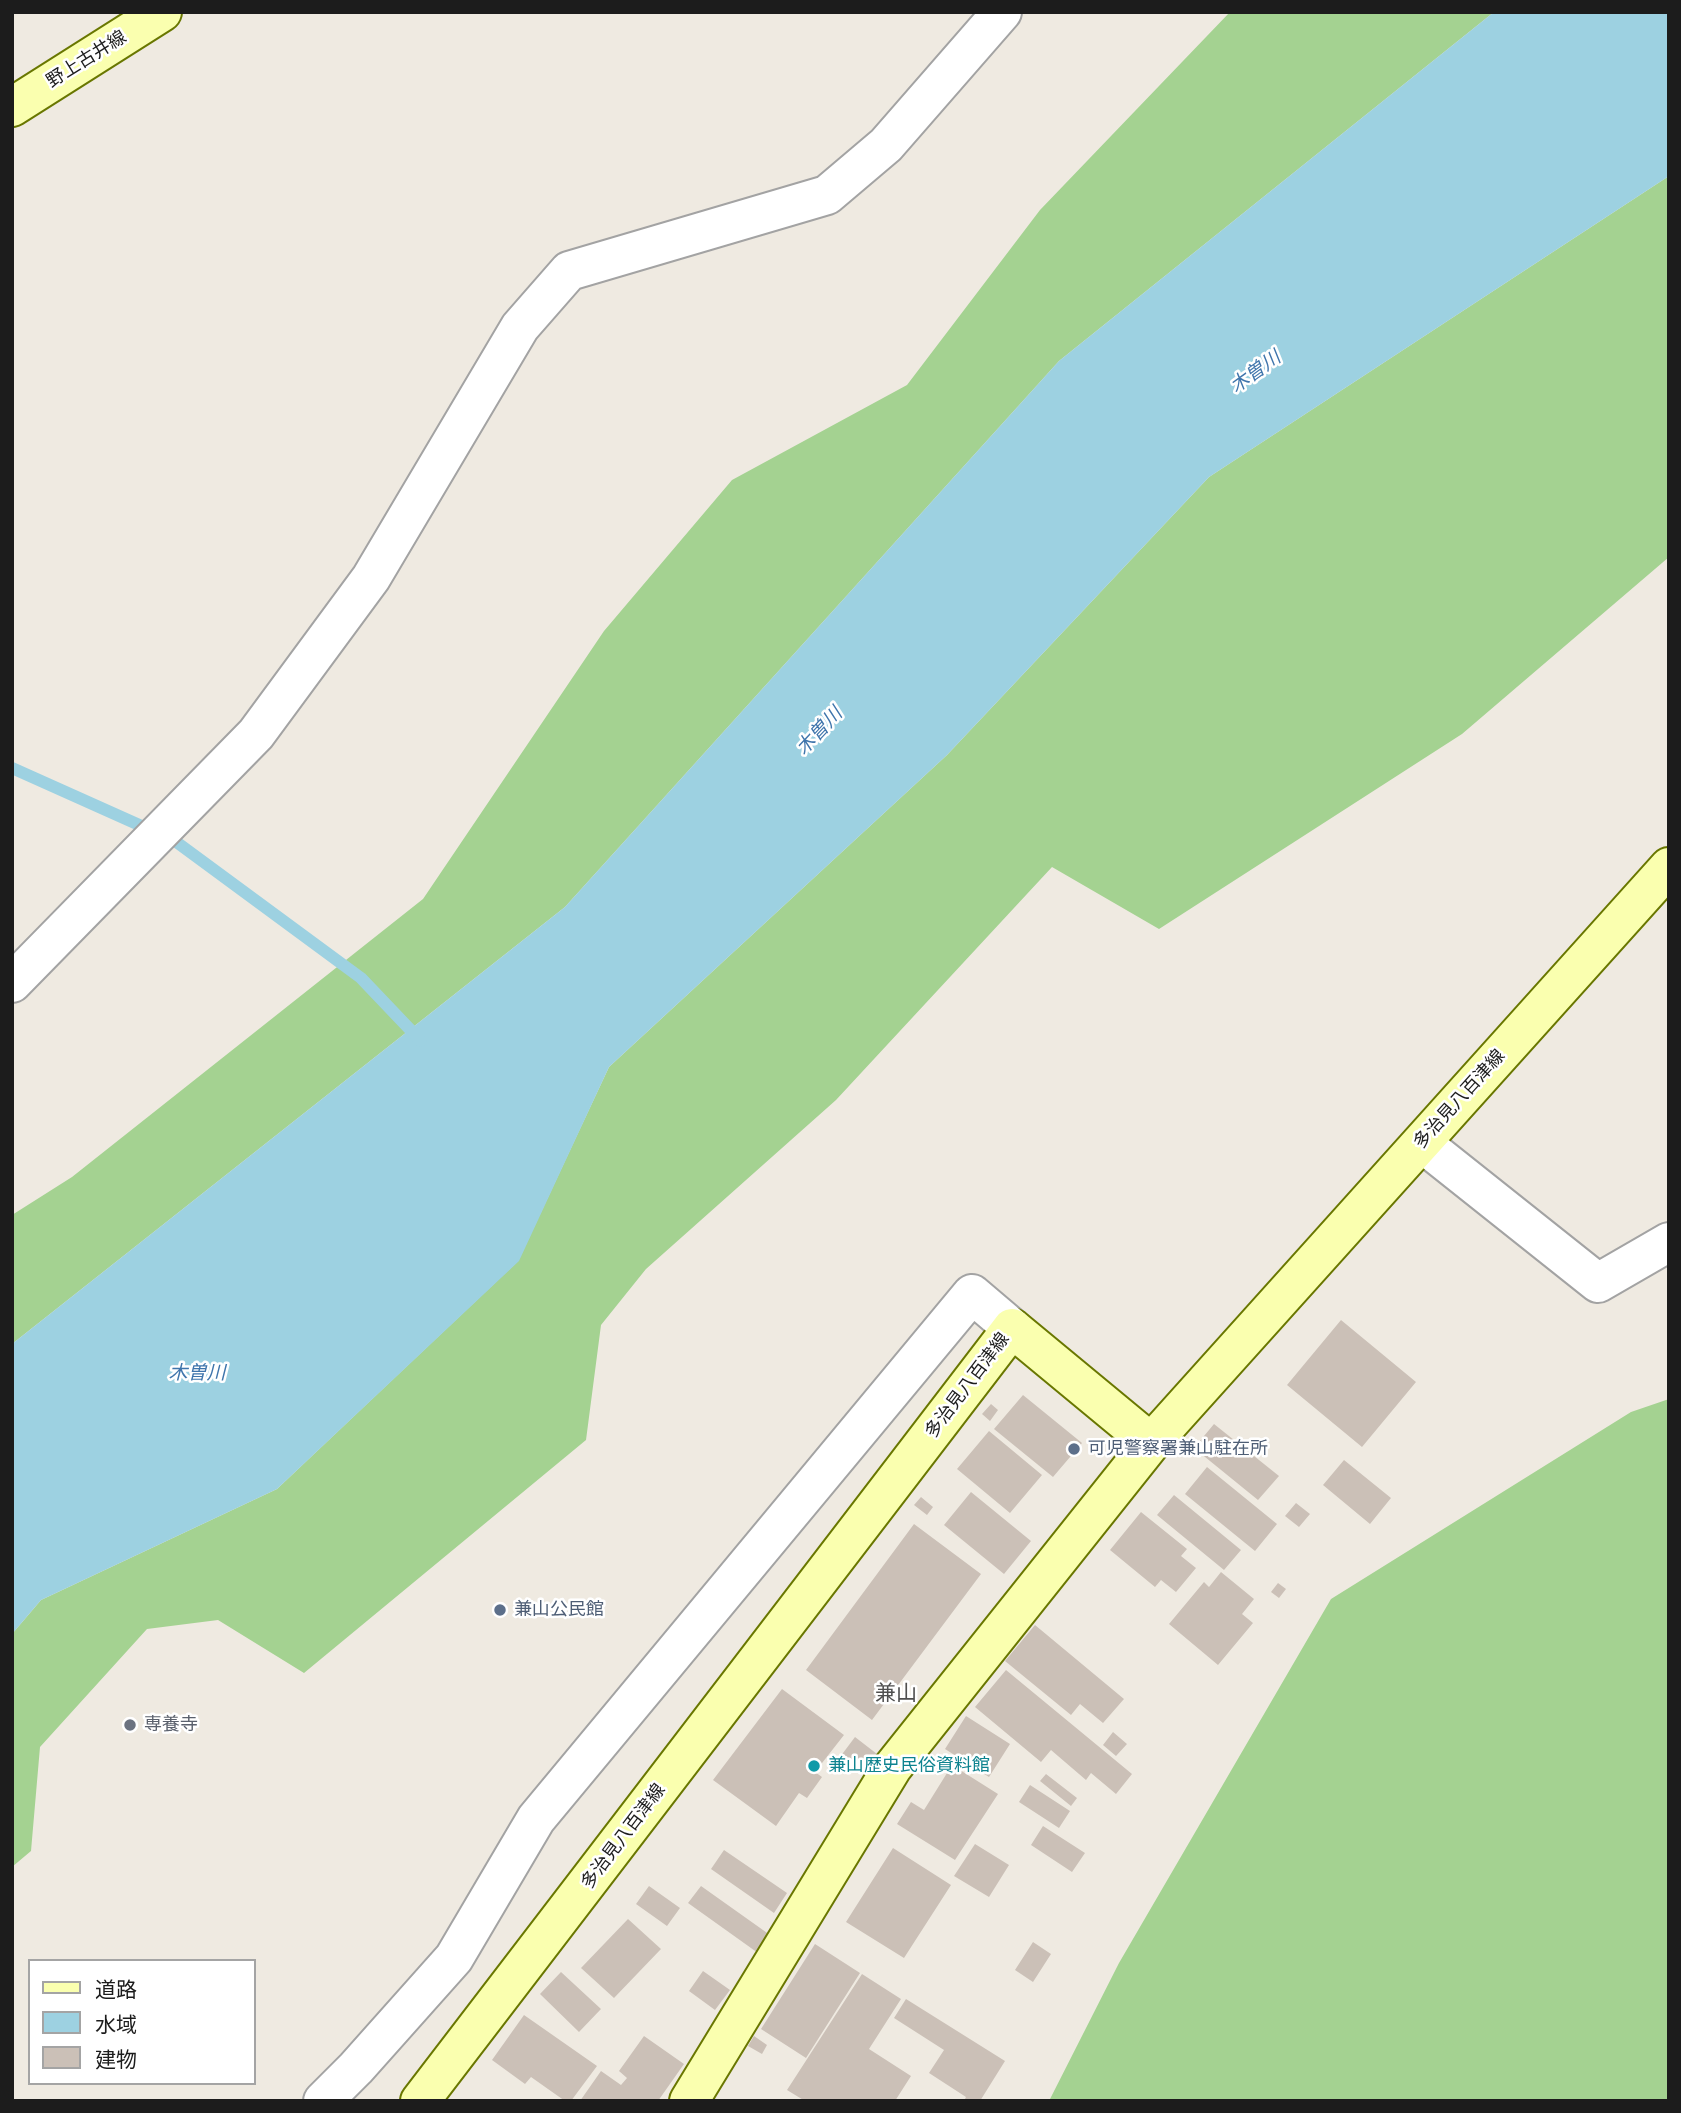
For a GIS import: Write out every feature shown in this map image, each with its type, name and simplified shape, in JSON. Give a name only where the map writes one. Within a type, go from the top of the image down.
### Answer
[{"type":"main road","name":"野上古井線","points":[[12,107],[162,12]]},
{"type":"main road","name":"多治見八百津線","points":[[420,2101],[1012,1328],[1151,1443],[1669,867]]},
{"type":"main road","points":[[688,2101],[892,1768],[1151,1443]]},
{"type":"street","points":[[17,968],[256,734],[371,578],[520,327],[569,271],[608,257],[827,195],[886,145],[1002,12]]},
{"type":"street","points":[[1422,1143],[1598,1283],[1669,1242]]},
{"type":"street","points":[[323,2101],[454,1958],[536,1819],[972,1294],[1012,1328]]},
{"type":"green space","points":[[1230,12],[1494,12],[1059,361],[565,907],[12,1344],[12,1215],[72,1177],[423,899],[604,631],[732,480],[907,385],[1040,210]]},
{"type":"green space","points":[[1669,176],[1669,557],[1462,734],[1159,929],[1052,867],[836,1100],[646,1269],[601,1325],[586,1440],[304,1673],[218,1620],[147,1629],[40,1747],[31,1851],[12,1867],[12,1634],[41,1600],[277,1489],[518,1261],[609,1067],[947,755],[1209,477]]},
{"type":"green space","points":[[1669,1399],[1669,2101],[1049,2101],[1119,1963],[1331,1599],[1631,1412]]},
{"type":"water","name":"木曽川","points":[[1494,12],[1669,12],[1669,176],[1209,477],[947,755],[609,1067],[519,1261],[277,1489],[41,1600],[12,1634],[12,1344],[565,907],[1059,361]]},
{"type":"building","points":[[1341,1320],[1416,1382],[1362,1447],[1287,1385]]},
{"type":"building","points":[[1023,1395],[1082,1443],[1053,1477],[994,1429]]},
{"type":"building","points":[[991,1404],[998,1410],[990,1421],[982,1414]]},
{"type":"building","points":[[1214,1424],[1279,1476],[1258,1500],[1194,1448]]},
{"type":"building","points":[[989,1431],[1042,1475],[1010,1513],[957,1469]]},
{"type":"building","points":[[1344,1460],[1391,1498],[1370,1524],[1323,1485]]},
{"type":"building","points":[[1207,1467],[1277,1524],[1255,1551],[1185,1494]]},
{"type":"building","points":[[971,1492],[1031,1541],[1004,1574],[944,1525]]},
{"type":"building","points":[[1174,1495],[1241,1550],[1224,1570],[1157,1515]]},
{"type":"building","points":[[921,1497],[933,1507],[927,1515],[914,1505]]},
{"type":"building","points":[[1296,1503],[1310,1514],[1299,1527],[1285,1516]]},
{"type":"building","points":[[1141,1512],[1187,1549],[1181,1556],[1196,1568],[1176,1592],[1161,1580],[1155,1587],[1110,1550]]},
{"type":"building","points":[[914,1524],[981,1574],[872,1720],[806,1670]]},
{"type":"building","points":[[1221,1572],[1254,1599],[1242,1614],[1253,1623],[1218,1665],[1169,1624],[1204,1582],[1209,1587]]},
{"type":"building","points":[[1278,1583],[1286,1589],[1279,1598],[1271,1592]]},
{"type":"building","points":[[1035,1625],[1124,1699],[1103,1723],[1080,1704],[1071,1715],[1005,1661]]},
{"type":"building","points":[[1006,1670],[1132,1774],[1116,1794],[1091,1773],[1086,1780],[1051,1750],[1041,1762],[975,1707]]},
{"type":"building","points":[[782,1689],[844,1735],[815,1772],[822,1777],[807,1798],[799,1793],[776,1826],[713,1780]]},
{"type":"building","points":[[966,1716],[1010,1744],[989,1777],[945,1749]]},
{"type":"building","points":[[1113,1732],[1127,1744],[1116,1756],[1103,1745]]},
{"type":"building","points":[[855,1737],[877,1754],[866,1769],[856,1762],[849,1771],[837,1761]]},
{"type":"building","points":[[952,1765],[998,1794],[955,1860],[897,1824],[911,1802],[924,1810]]},
{"type":"building","points":[[1046,1774],[1077,1798],[1071,1806],[1040,1781]]},
{"type":"building","points":[[1030,1785],[1070,1811],[1059,1828],[1019,1802]]},
{"type":"building","points":[[1043,1826],[1085,1853],[1072,1872],[1031,1845]]},
{"type":"building","points":[[975,1844],[1009,1865],[989,1897],[954,1876]]},
{"type":"building","points":[[893,1848],[951,1885],[904,1958],[846,1922]]},
{"type":"building","points":[[724,1850],[787,1893],[774,1913],[711,1869]]},
{"type":"building","points":[[649,1886],[680,1908],[667,1926],[636,1904]]},
{"type":"building","points":[[701,1886],[770,1935],[758,1953],[688,1903]]},
{"type":"building","points":[[628,1919],[661,1949],[614,1998],[581,1968]]},
{"type":"building","points":[[1033,1942],[1051,1954],[1033,1982],[1015,1970]]},
{"type":"building","points":[[815,1944],[860,1973],[806,2058],[761,2029]]},
{"type":"building","points":[[703,1971],[730,1990],[715,2010],[689,1991]]},
{"type":"building","points":[[561,1972],[601,2009],[579,2032],[540,1994]]},
{"type":"building","points":[[862,1974],[901,1999],[869,2049],[911,2076],[895,2101],[805,2101],[787,2090]]},
{"type":"building","points":[[906,1999],[1005,2061],[980,2101],[964,2101],[966,2097],[929,2073],[944,2050],[894,2018]]},
{"type":"building","points":[[524,2015],[597,2066],[571,2101],[565,2101],[531,2077],[525,2084],[492,2060]]},
{"type":"building","points":[[644,2036],[684,2064],[658,2101],[580,2101],[601,2071],[621,2085],[627,2078],[619,2071]]},
{"type":"building","points":[[754,2036],[767,2045],[762,2054],[748,2046]]},
{"type":"waterway","points":[[12,768],[175,841],[361,978],[421,1041]]},
{"type":"place","name":"可児警察署兼山駐在所","points":[[1074,1449]]},
{"type":"place","name":"兼山公民館","points":[[500,1610]]},
{"type":"place","name":"専養寺","points":[[130,1725]]},
{"type":"place","name":"兼山歴史民俗資料館","points":[[814,1766]]},
{"type":"district","name":"兼山","points":[[896,1695]]}]
